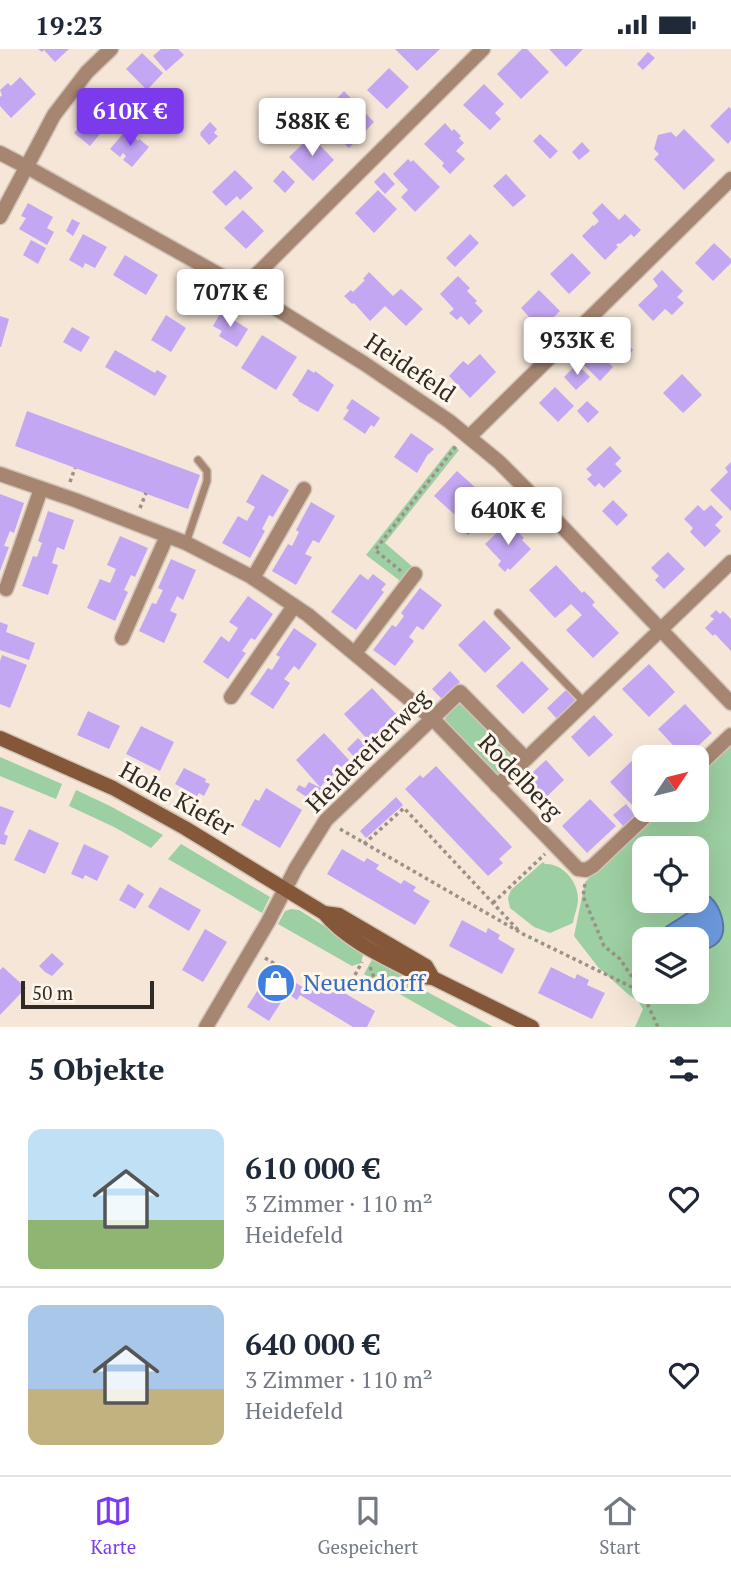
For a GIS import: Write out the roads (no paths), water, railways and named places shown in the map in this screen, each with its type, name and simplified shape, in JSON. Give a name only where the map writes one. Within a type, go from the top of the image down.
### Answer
[{"type":"street","points":[[0,217],[54,115],[87,72],[111,49]]},
{"type":"street","points":[[243,288],[483,49]]},
{"type":"street","name":"Heidefeld","points":[[0,153],[243,288],[449,421],[464,440],[499,462],[731,703]]},
{"type":"street","points":[[464,440],[731,179]]},
{"type":"street","name":"Rodelberg","points":[[0,474],[186,543],[253,578],[294,606],[432,718],[578,869],[586,870],[593,866],[638,823]]},
{"type":"street","points":[[6,589],[41,489]]},
{"type":"street","points":[[253,578],[304,489]]},
{"type":"street","points":[[122,638],[167,536]]},
{"type":"street","points":[[497,786],[731,562]]},
{"type":"street","points":[[355,653],[413,577]]},
{"type":"street","points":[[232,697],[294,606]]},
{"type":"street","name":"Heidereiterweg","points":[[206,1027],[326,820],[460,692],[526,759]]},
{"type":"street","points":[[709,756],[731,735]]},
{"type":"street","name":"Hohe Kiefer","points":[[0,739],[113,788],[185,828],[324,913],[333,925],[370,949],[423,977],[433,978],[532,1027]]},
{"type":"lane","points":[[186,543],[207,481],[207,471],[198,460]]},
{"type":"lane","points":[[498,613],[584,702]]},
{"type":"water","points":[[709,897],[720,912],[723,926],[721,938],[715,945],[709,948],[709,927],[666,927],[688,913],[709,913]]},
{"type":"place","name":"Neuendorff","points":[[276,983]]}]
